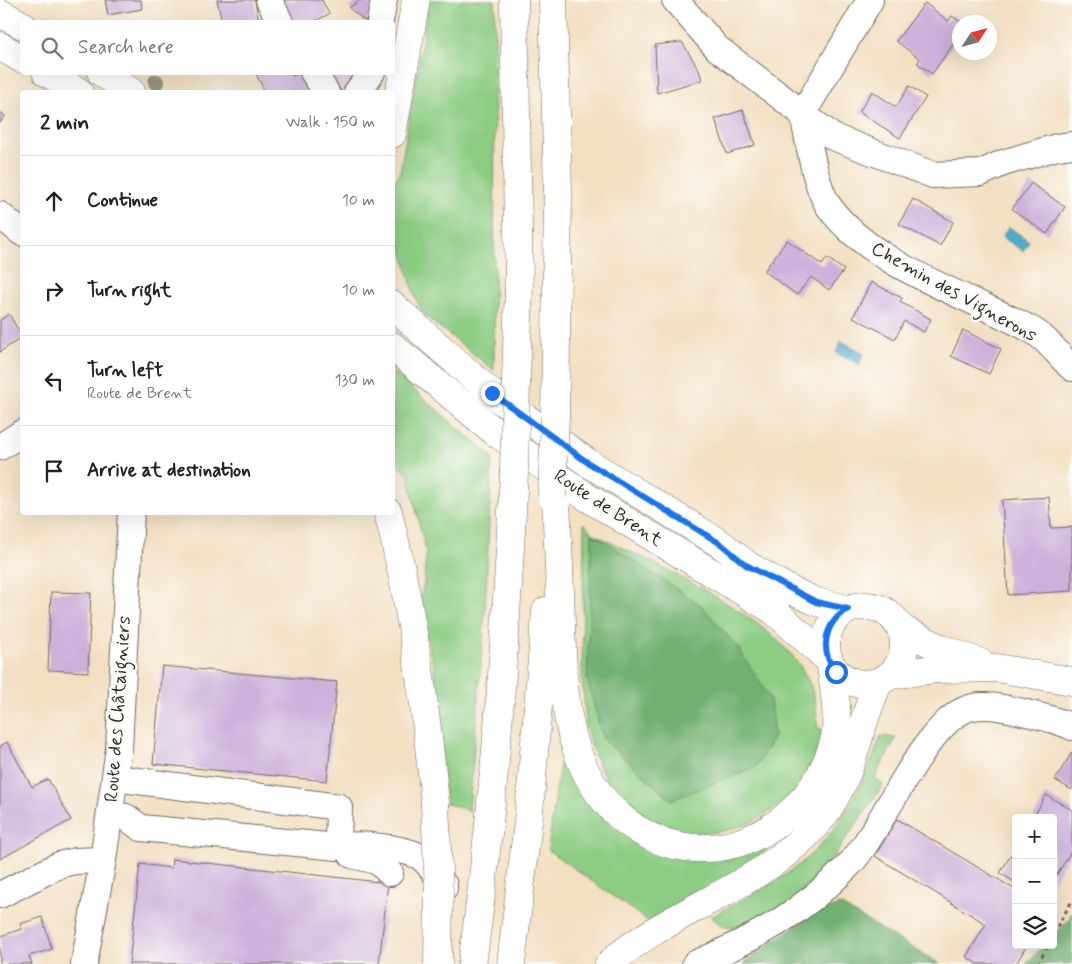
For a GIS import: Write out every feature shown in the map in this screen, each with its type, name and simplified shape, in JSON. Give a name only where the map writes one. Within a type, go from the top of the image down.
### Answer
[{"type":"main road","points":[[395,117],[416,0]]},
{"type":"main road","points":[[472,964],[491,809],[506,628],[514,472],[519,275],[514,0]]},
{"type":"main road","points":[[511,964],[529,813],[547,603],[554,492],[558,193],[553,0]]},
{"type":"main road","points":[[0,13],[20,25]]},
{"type":"main road","points":[[0,46],[20,58]]},
{"type":"main road","points":[[51,75],[76,90]]},
{"type":"main road","points":[[106,75],[128,90]]},
{"type":"main road","name":"Route de Brent","points":[[395,309],[492,393],[587,462],[721,544],[746,565],[792,591],[816,602],[848,609]]},
{"type":"main road","name":"Route de Brent","points":[[395,349],[495,432],[585,496],[773,610],[830,663]]},
{"type":"main road","points":[[554,492],[563,665],[570,725],[582,765],[600,794],[618,816],[641,832],[681,846],[727,847],[757,837],[787,816],[815,785],[832,747],[836,711],[830,663],[825,646],[828,631],[836,618],[848,609],[863,606],[878,608],[891,616],[900,628],[903,636],[903,653],[896,669],[884,678],[872,696],[852,764],[823,816],[792,848],[771,864],[662,926],[609,964]]},
{"type":"main road","points":[[389,515],[411,615],[423,688],[435,804],[439,892],[438,964]]},
{"type":"main road","points":[[900,628],[940,648],[997,668],[1072,681]]},
{"type":"main road","points":[[830,663],[841,676],[855,683],[936,669],[997,668]]},
{"type":"street","points":[[269,0],[279,20]]},
{"type":"street","points":[[380,20],[384,0]]},
{"type":"street","points":[[675,0],[717,48],[833,137],[933,175],[981,173],[1003,163],[1057,147],[1072,145]]},
{"type":"street","points":[[803,113],[870,0]]},
{"type":"street","points":[[315,75],[325,90]]},
{"type":"street","points":[[358,90],[370,75]]},
{"type":"street","name":"Chemin des Vignerons","points":[[803,113],[814,168],[829,207],[867,246],[961,296],[1032,330],[1072,368]]},
{"type":"street","points":[[0,216],[20,231]]},
{"type":"street","points":[[0,447],[20,434]]},
{"type":"street","name":"Route des Châtaigniers","points":[[84,964],[103,860],[119,748],[130,515]]},
{"type":"street","points":[[695,964],[749,941],[804,906],[851,863],[937,731],[961,711],[972,707],[999,707],[1072,727]]},
{"type":"street","points":[[115,778],[339,807],[338,847]]},
{"type":"street","points":[[110,814],[126,817],[141,828],[338,847],[353,844],[374,846],[420,856],[444,885],[450,964]]},
{"type":"street","points":[[338,847],[352,856],[377,861],[390,873]]},
{"type":"street","points":[[0,895],[59,865],[75,861],[103,860]]},
{"type":"path","points":[[1057,927],[1072,901]]},
{"type":"path","points":[[1038,964],[1046,949]]},
{"type":"green space","points":[[429,0],[495,0],[494,370],[424,315],[415,297],[395,225],[395,181],[400,172]]},
{"type":"green space","points":[[395,374],[492,457],[485,611],[469,811],[446,803],[434,669],[419,605],[424,582],[426,552],[408,475],[395,459]]},
{"type":"green space","points":[[584,523],[592,533],[678,576],[741,612],[768,632],[790,654],[806,676],[815,701],[817,728],[823,729],[816,757],[803,782],[782,803],[759,818],[734,828],[708,833],[681,832],[656,824],[633,809],[612,788],[607,780],[596,757],[585,725],[582,680]]},
{"type":"green space","points":[[592,533],[701,605],[739,649],[770,699],[774,737],[756,767],[671,800],[603,739],[587,679]]},
{"type":"green space","points":[[881,736],[896,738],[875,778],[883,785],[821,875],[830,882],[741,932],[722,925],[711,917],[784,876],[819,846],[842,818],[860,786]]},
{"type":"green space","points":[[563,740],[576,777],[594,809],[611,825],[641,846],[781,835],[768,848],[737,872],[648,921],[548,850]]},
{"type":"green space","points":[[840,905],[940,964],[743,964],[811,914]]},
{"type":"green space","points":[[1072,912],[1072,962],[1070,964],[1026,964],[1040,949],[1057,949],[1057,932],[1068,921]]},
{"type":"water","points":[[1009,227],[1029,241],[1023,251],[1002,237]]},
{"type":"water","points":[[841,341],[864,353],[859,364],[836,353]]},
{"type":"building","points":[[105,0],[141,0],[142,9],[108,15]]},
{"type":"building","points":[[217,0],[255,0],[259,20],[222,20]]},
{"type":"building","points":[[281,0],[322,0],[329,14],[317,20],[292,20]]},
{"type":"building","points":[[360,0],[368,0],[375,7],[366,20],[349,8]]},
{"type":"building","points":[[925,3],[948,21],[952,16],[952,46],[932,74],[917,63],[920,59],[896,41]]},
{"type":"building","points":[[682,42],[699,70],[702,80],[657,93],[655,45]]},
{"type":"building","points":[[256,75],[302,75],[312,90],[264,90]]},
{"type":"building","points":[[328,75],[364,75],[346,90],[340,90]]},
{"type":"building","points":[[909,86],[926,97],[900,138],[859,112],[872,91],[896,107]]},
{"type":"building","points":[[743,110],[755,145],[727,154],[715,119]]},
{"type":"building","points":[[0,112],[5,116],[0,123]]},
{"type":"building","points":[[1031,183],[1065,207],[1047,234],[1012,209]]},
{"type":"building","points":[[913,199],[953,222],[940,246],[899,224]]},
{"type":"building","points":[[787,240],[822,265],[827,258],[844,270],[829,290],[811,277],[797,295],[764,271]]},
{"type":"building","points":[[871,282],[902,298],[900,302],[931,319],[924,332],[904,321],[895,339],[853,317]]},
{"type":"building","points":[[9,314],[20,333],[20,338],[0,352],[0,320]]},
{"type":"building","points":[[963,330],[1001,349],[989,374],[951,356]]},
{"type":"building","points":[[1049,497],[1051,528],[1072,527],[1072,591],[1008,595],[1002,500]]},
{"type":"building","points":[[51,592],[91,593],[88,672],[48,670]]},
{"type":"building","points":[[162,666],[337,682],[327,781],[153,764]]},
{"type":"building","points":[[7,742],[32,787],[48,779],[71,820],[0,859],[0,746]]},
{"type":"building","points":[[1072,752],[1072,790],[1055,780]]},
{"type":"building","points":[[1046,795],[1072,810],[1072,850],[1057,874],[1057,814],[1035,814]]},
{"type":"building","points":[[897,819],[1012,888],[1012,949],[1025,949],[1016,964],[978,964],[966,957],[986,924],[875,856]]},
{"type":"building","points":[[1012,853],[1012,880],[1000,873]]},
{"type":"building","points":[[172,859],[388,883],[379,964],[129,964],[140,864],[171,868]]},
{"type":"building","points":[[42,917],[52,949],[29,956],[32,964],[0,964],[0,936],[22,929],[20,924]]},
{"type":"route","points":[[492,393],[587,462],[721,544],[746,565],[816,602],[848,609],[841,613],[831,624],[826,638],[825,646],[828,660],[836,672]]}]
